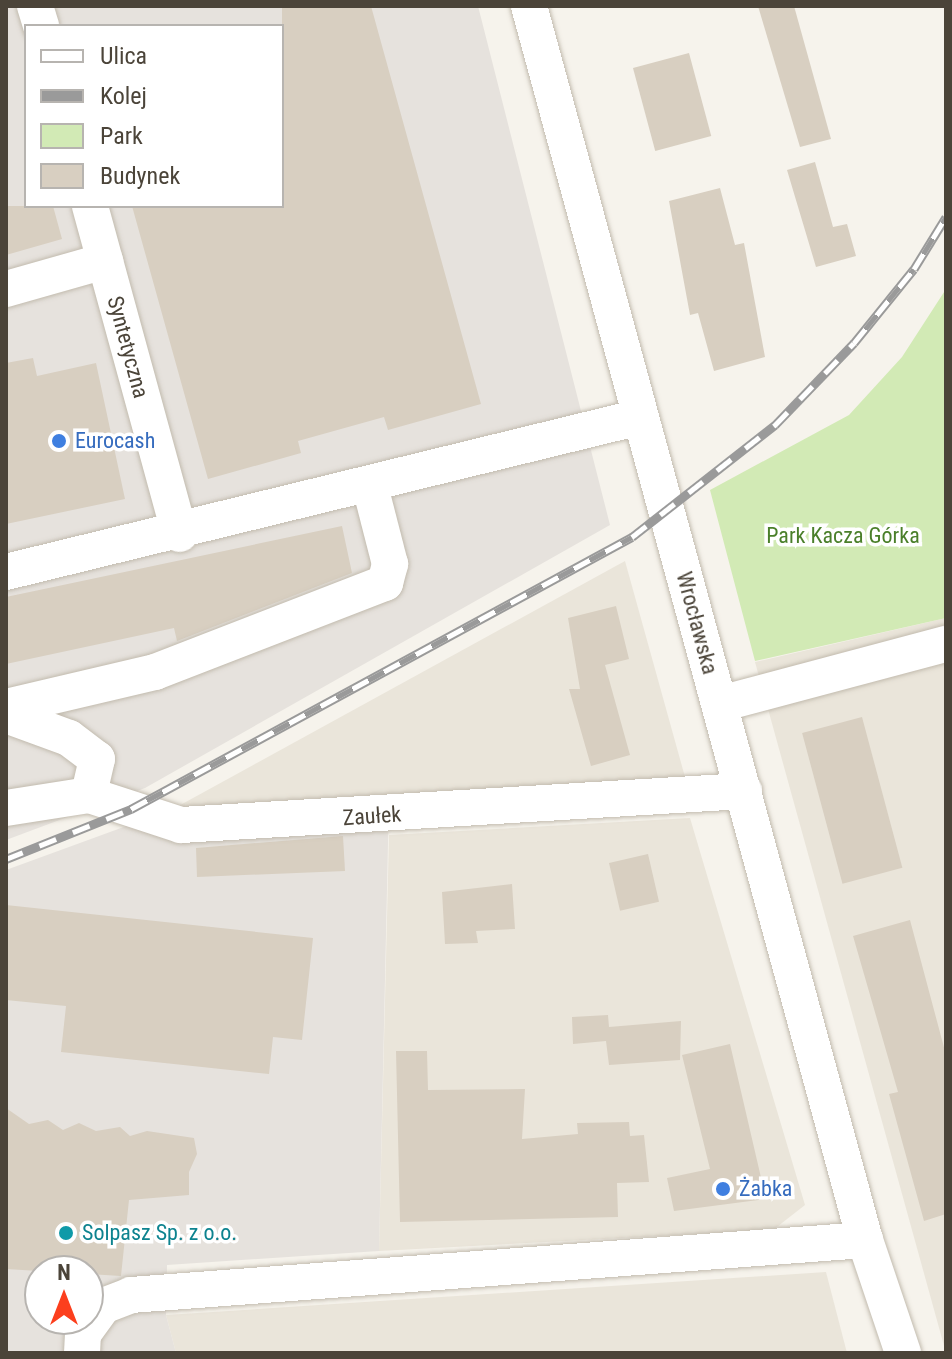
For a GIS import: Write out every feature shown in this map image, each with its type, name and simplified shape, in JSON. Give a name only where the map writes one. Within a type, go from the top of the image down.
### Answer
[{"type":"street","name":"Wrocławska","points":[[529,6],[865,1240],[903,1353]]},
{"type":"street","name":"Syntetyczna","points":[[91,208],[180,534]]},
{"type":"street","points":[[6,289],[105,261]]},
{"type":"street","points":[[6,572],[180,534],[640,417]]},
{"type":"street","points":[[6,707],[155,672],[385,583],[390,564],[370,486]]},
{"type":"street","points":[[720,704],[946,644]]},
{"type":"street","points":[[6,715],[69,738],[97,759],[89,795]]},
{"type":"street","name":"Zaułek","points":[[6,808],[89,795],[181,825],[744,791]]},
{"type":"street","name":"Wrocławska","points":[[865,1240],[883,1353]]},
{"type":"street","points":[[82,1353],[83,1334],[103,1306],[131,1295],[865,1240]]},
{"type":"shaded area","points":[[6,6],[478,6],[610,525],[145,788],[6,840]]},
{"type":"shaded area","points":[[625,561],[685,777],[173,809]]},
{"type":"shaded area","points":[[946,618],[946,1353],[755,662]]},
{"type":"shaded area","points":[[389,799],[379,1251],[167,1265],[166,1315],[176,1353],[6,1353],[6,870],[173,809]]},
{"type":"shaded area","points":[[690,818],[805,1205],[773,1230],[379,1251],[389,835]]},
{"type":"shaded area","points":[[826,1272],[847,1353],[176,1353],[166,1315]]},
{"type":"green space","name":"Park Kacza Górka","points":[[946,289],[946,618],[755,661],[710,490],[849,415],[902,357]]},
{"type":"building","points":[[282,6],[371,6],[481,404],[388,430],[384,417],[298,441],[301,453],[208,479],[133,208],[284,208]]},
{"type":"building","points":[[758,6],[794,6],[831,139],[800,147]]},
{"type":"building","points":[[689,53],[711,136],[655,151],[633,68]]},
{"type":"building","points":[[815,162],[833,227],[847,224],[856,256],[816,267],[787,170]]},
{"type":"building","points":[[720,188],[735,245],[744,243],[765,357],[714,371],[698,313],[690,315],[669,201]]},
{"type":"building","points":[[6,206],[54,208],[62,239],[6,255]]},
{"type":"building","name":"Eurocash","points":[[33,358],[37,376],[96,363],[125,499],[6,524],[6,363]]},
{"type":"building","points":[[342,526],[352,573],[177,641],[174,628],[6,664],[6,597]]},
{"type":"building","points":[[616,606],[629,659],[605,665],[630,755],[591,766],[569,689],[580,689],[568,618]]},
{"type":"building","points":[[862,717],[902,868],[842,884],[802,733]]},
{"type":"building","points":[[343,836],[345,871],[197,877],[196,848]]},
{"type":"building","points":[[648,854],[659,902],[620,911],[609,863]]},
{"type":"building","points":[[512,884],[515,929],[476,931],[478,943],[445,944],[442,892]]},
{"type":"building","points":[[6,905],[313,938],[302,1040],[273,1037],[269,1074],[61,1052],[66,1006],[6,1000]]},
{"type":"building","points":[[910,920],[946,1055],[946,1214],[924,1221],[889,1094],[898,1092],[853,936]]},
{"type":"building","points":[[608,1015],[609,1027],[681,1021],[680,1060],[609,1065],[606,1041],[573,1044],[572,1017]]},
{"type":"building","points":[[730,1044],[766,1199],[674,1211],[667,1178],[710,1169],[682,1055]]},
{"type":"building","points":[[396,1051],[427,1051],[428,1090],[525,1089],[522,1139],[578,1134],[577,1123],[629,1122],[630,1136],[644,1135],[649,1182],[617,1183],[618,1217],[400,1222]]},
{"type":"building","points":[[6,1108],[29,1124],[48,1120],[63,1130],[79,1123],[96,1131],[120,1127],[130,1136],[147,1131],[194,1138],[197,1154],[189,1172],[189,1195],[129,1200],[121,1276],[104,1275],[104,1255],[24,1255],[24,1270],[6,1269]]},
{"type":"railway","points":[[6,859],[131,809],[632,537],[775,425],[854,343],[914,269],[946,217]]},
{"type":"place","name":"Eurocash","points":[[59,441]]},
{"type":"place","name":"Żabka","points":[[723,1189]]},
{"type":"place","name":"Solpasz Sp. z o.o.","points":[[66,1233]]}]
